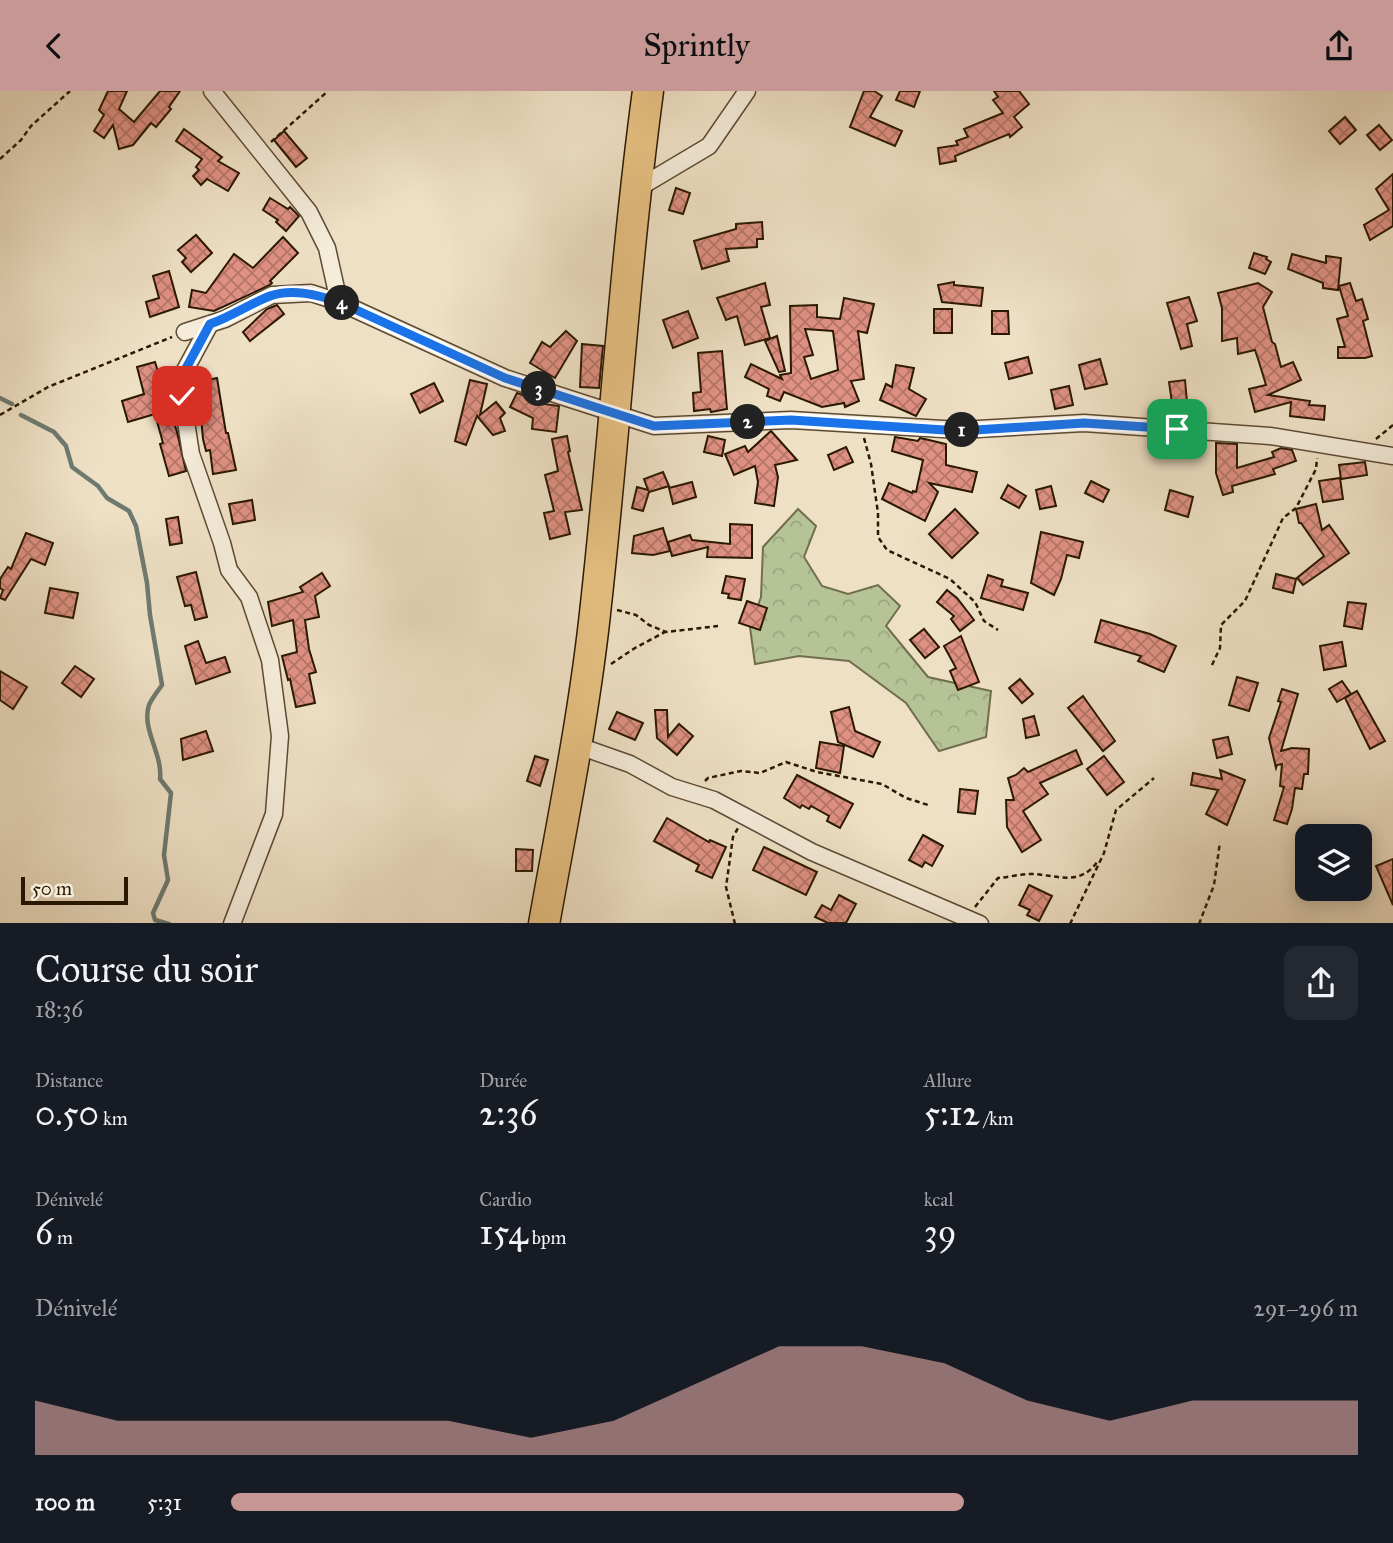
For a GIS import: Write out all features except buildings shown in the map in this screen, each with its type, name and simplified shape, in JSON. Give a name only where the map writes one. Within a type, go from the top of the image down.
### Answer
[{"type":"highway","points":[[544,923],[576,745],[596,605],[635,190],[648,91]]},
{"type":"street","points":[[212,91],[309,212],[327,248],[339,302]]},
{"type":"street","points":[[635,190],[709,146],[747,91]]},
{"type":"street","points":[[185,332],[225,319],[272,295],[311,293],[339,302],[505,378],[654,426],[791,420],[960,431],[1084,423],[1270,436],[1393,456]]},
{"type":"street","points":[[210,324],[184,372],[182,396],[191,454],[229,570],[249,597],[270,660],[280,736],[274,814],[232,923]]},
{"type":"street","points":[[576,745],[630,764],[671,787],[714,800],[812,852],[973,920]]},
{"type":"path","points":[[0,159],[70,91]]},
{"type":"path","points":[[261,152],[328,91]]},
{"type":"path","points":[[0,415],[48,387],[185,332]]},
{"type":"path","points":[[860,424],[871,464],[878,537],[887,550],[950,579],[975,602],[984,621],[998,630]]},
{"type":"path","points":[[1212,665],[1220,648],[1221,625],[1245,601],[1283,518],[1296,507],[1316,469],[1319,444]]},
{"type":"path","points":[[596,605],[636,615],[649,625],[666,632]]},
{"type":"path","points":[[585,682],[635,648],[666,632],[718,626]]},
{"type":"path","points":[[694,794],[708,778],[741,771],[760,773],[786,762],[817,772],[882,784],[906,798],[928,805]]},
{"type":"path","points":[[1070,923],[1104,853],[1116,810],[1154,778]]},
{"type":"path","points":[[735,923],[726,887],[733,837],[744,816]]},
{"type":"path","points":[[1199,923],[1214,885],[1220,842]]},
{"type":"path","points":[[973,920],[998,878],[1032,874],[1063,880],[1091,871],[1104,853]]},
{"type":"green space","points":[[798,509],[816,526],[804,557],[822,586],[848,594],[878,585],[900,606],[886,626],[928,677],[991,691],[986,737],[939,751],[906,703],[849,661],[799,656],[755,664],[750,627],[761,597],[763,547]]},
{"type":"waterway","points":[[0,398],[12,404]]},
{"type":"waterway","points":[[21,415],[54,432],[66,446],[72,467],[98,486],[107,498],[129,511],[136,526],[162,685],[149,705],[148,723],[160,779],[171,793],[164,855],[168,880],[153,913],[155,920],[166,923]]},
{"type":"route","points":[[182,396],[184,372],[210,324],[272,295],[311,293],[339,302],[505,378],[654,426],[791,420],[960,431],[1084,423],[1177,429]]}]
